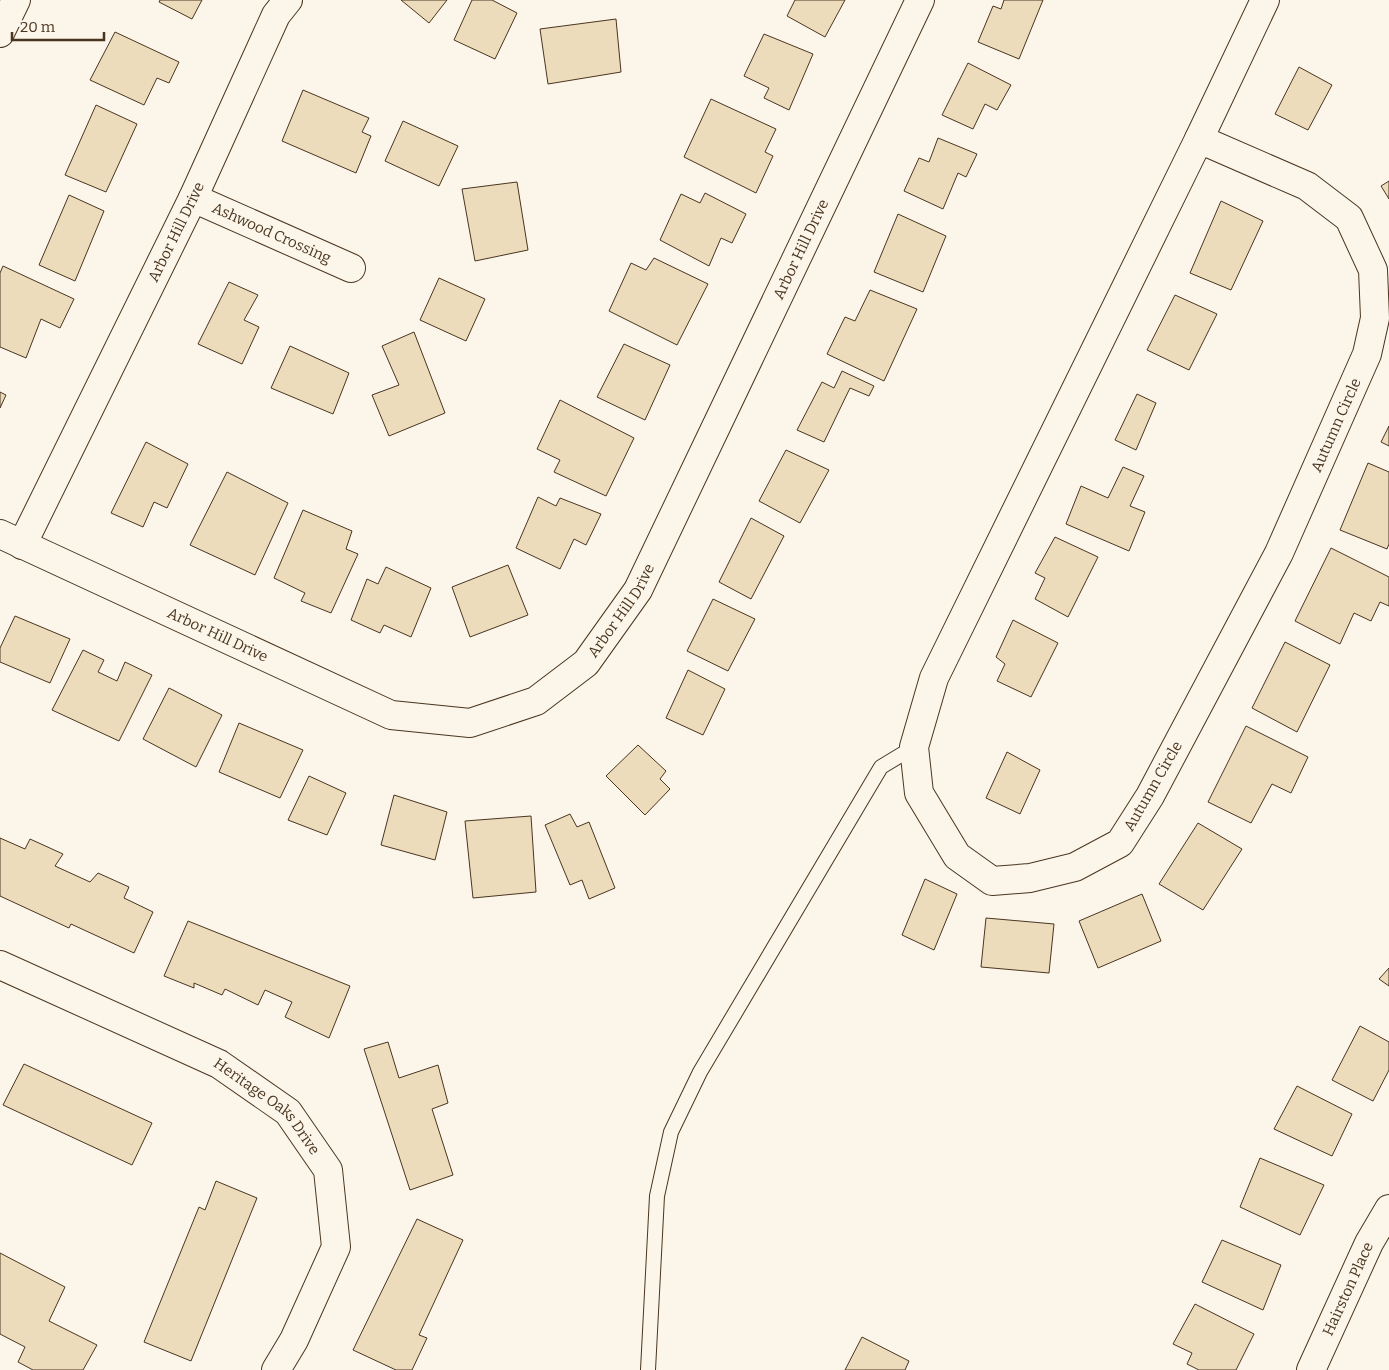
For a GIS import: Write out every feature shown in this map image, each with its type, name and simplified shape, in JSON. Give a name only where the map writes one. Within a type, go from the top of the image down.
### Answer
[{"type":"street","name":"Arbor Hill Drive","points":[[288,0],[276,15],[192,198],[11,539],[391,715],[470,723],[536,701],[586,663],[638,590],[920,0]]},
{"type":"street","name":"Autumn Circle","points":[[1199,139],[1307,186],[1349,218],[1374,270],[1375,318],[1367,354],[1279,553],[1150,796],[1120,842],[1074,867],[1030,878],[992,880],[957,856],[919,793],[914,747],[934,678],[1266,0]]},
{"type":"street","name":"Ashwood Crossing","points":[[192,198],[351,268]]},
{"type":"street","name":"Heritage Oaks Drive","points":[[0,965],[218,1064],[288,1112],[328,1170],[336,1247],[294,1340],[276,1370]]},
{"type":"street","name":"Hairston Place","points":[[1311,1370],[1369,1243],[1389,1209]]},
{"type":"lane","points":[[648,1370],[657,1196],[671,1132],[700,1072],[881,767],[914,747]]},
{"type":"building","points":[[160,0],[202,0],[192,19],[159,2]]},
{"type":"building","points":[[401,0],[447,0],[429,23]]},
{"type":"building","points":[[472,0],[492,0],[517,13],[495,59],[454,40]]},
{"type":"building","points":[[795,0],[845,0],[825,37],[787,16]]},
{"type":"building","points":[[1004,0],[1043,0],[1019,59],[978,42],[993,6],[1001,9]]},
{"type":"building","points":[[616,19],[621,72],[548,84],[540,29]]},
{"type":"building","points":[[115,32],[179,62],[169,83],[157,78],[144,105],[90,80]]},
{"type":"building","points":[[764,34],[813,54],[789,110],[764,98],[769,88],[744,76]]},
{"type":"building","points":[[968,63],[1011,85],[997,110],[985,104],[973,129],[942,115]]},
{"type":"building","points":[[1299,67],[1332,85],[1308,130],[1275,114]]},
{"type":"building","points":[[303,90],[369,118],[362,132],[371,136],[356,173],[282,141]]},
{"type":"building","points":[[711,99],[776,129],[765,152],[773,156],[756,193],[684,157]]},
{"type":"building","points":[[96,105],[137,124],[106,192],[65,175]]},
{"type":"building","points":[[403,121],[458,146],[439,186],[385,161]]},
{"type":"building","points":[[938,138],[977,154],[966,177],[958,173],[943,209],[904,191],[919,158],[929,162]]},
{"type":"building","points":[[1389,181],[1389,199],[1381,186]]},
{"type":"building","points":[[517,182],[528,250],[475,261],[462,189]]},
{"type":"building","points":[[705,193],[746,214],[732,243],[721,238],[709,266],[660,240],[681,194],[700,203]]},
{"type":"building","points":[[69,195],[104,211],[75,281],[39,265]]},
{"type":"building","points":[[1221,201],[1263,221],[1231,290],[1190,273]]},
{"type":"building","points":[[898,214],[946,236],[923,292],[874,272]]},
{"type":"building","points":[[654,258],[708,284],[677,345],[609,311],[631,263],[646,270]]},
{"type":"building","points":[[3,266],[74,299],[60,328],[41,319],[26,358],[0,347],[0,273]]},
{"type":"building","points":[[439,278],[485,299],[466,341],[420,320]]},
{"type":"building","points":[[229,282],[258,295],[244,320],[259,327],[242,364],[198,344]]},
{"type":"building","points":[[870,290],[917,309],[884,381],[827,354],[845,317],[855,321]]},
{"type":"building","points":[[1175,295],[1217,314],[1189,370],[1147,350]]},
{"type":"building","points":[[414,332],[445,413],[389,436],[372,395],[399,385],[382,346]]},
{"type":"building","points":[[624,344],[670,365],[645,420],[597,397]]},
{"type":"building","points":[[290,346],[349,373],[333,414],[271,388]]},
{"type":"building","points":[[842,371],[874,386],[869,396],[850,388],[824,442],[797,430],[822,382],[834,388]]},
{"type":"building","points":[[0,392],[6,395],[0,408]]},
{"type":"building","points":[[1137,394],[1156,403],[1136,450],[1115,440]]},
{"type":"building","points":[[560,400],[634,438],[606,496],[554,472],[560,460],[537,449]]},
{"type":"building","points":[[1389,426],[1389,446],[1381,442]]},
{"type":"building","points":[[146,442],[188,464],[167,508],[154,502],[143,527],[111,513]]},
{"type":"building","points":[[786,450],[829,470],[800,523],[759,501]]},
{"type":"building","points":[[1368,463],[1389,472],[1389,544],[1387,549],[1340,530]]},
{"type":"building","points":[[1123,467],[1144,476],[1130,506],[1145,512],[1129,551],[1066,524],[1081,486],[1108,498]]},
{"type":"building","points":[[227,472],[288,503],[255,575],[190,545]]},
{"type":"building","points":[[538,497],[556,506],[560,498],[601,514],[586,545],[574,539],[560,569],[516,548]]},
{"type":"building","points":[[303,510],[352,531],[346,549],[358,554],[331,613],[301,601],[305,593],[274,578]]},
{"type":"building","points":[[751,518],[784,536],[751,599],[719,582]]},
{"type":"building","points":[[1055,537],[1098,557],[1068,617],[1035,599],[1045,578],[1035,573]]},
{"type":"building","points":[[1331,548],[1389,577],[1389,606],[1380,602],[1371,621],[1354,613],[1340,644],[1295,621]]},
{"type":"building","points":[[508,565],[528,615],[470,637],[452,587]]},
{"type":"building","points":[[386,567],[431,588],[411,637],[384,625],[380,633],[351,620],[367,579],[378,584]]},
{"type":"building","points":[[713,599],[755,619],[728,671],[687,651]]},
{"type":"building","points":[[15,616],[70,639],[50,683],[0,662],[0,648]]},
{"type":"building","points":[[1013,620],[1058,643],[1031,697],[997,681],[1005,664],[996,657]]},
{"type":"building","points":[[1285,642],[1330,665],[1297,732],[1252,708]]},
{"type":"building","points":[[83,650],[104,660],[98,672],[117,681],[125,662],[152,675],[119,741],[52,710]]},
{"type":"building","points":[[688,670],[725,689],[703,735],[666,718]]},
{"type":"building","points":[[169,688],[222,715],[196,767],[143,739]]},
{"type":"building","points":[[239,723],[303,750],[280,798],[219,772]]},
{"type":"building","points":[[1246,726],[1308,757],[1291,793],[1272,784],[1251,823],[1208,802]]},
{"type":"building","points":[[638,745],[666,771],[660,779],[670,789],[645,815],[606,776]]},
{"type":"building","points":[[1007,752],[1040,770],[1020,814],[986,798]]},
{"type":"building","points":[[309,776],[346,793],[327,835],[288,820]]},
{"type":"building","points":[[394,795],[447,812],[435,860],[381,845]]},
{"type":"building","points":[[570,814],[577,827],[589,822],[615,888],[589,899],[582,880],[570,885],[545,825]]},
{"type":"building","points":[[531,816],[536,892],[473,898],[465,821]]},
{"type":"building","points":[[1198,823],[1242,849],[1203,910],[1159,884]]},
{"type":"building","points":[[0,838],[25,849],[30,839],[63,854],[55,866],[90,882],[98,873],[129,887],[124,898],[153,912],[134,953],[71,924],[69,928],[0,896]]},
{"type":"building","points":[[925,879],[957,894],[934,950],[902,935]]},
{"type":"building","points":[[1142,894],[1161,941],[1098,968],[1079,921]]},
{"type":"building","points":[[986,918],[1054,924],[1049,973],[981,967]]},
{"type":"building","points":[[188,921],[350,986],[329,1038],[285,1017],[292,1002],[265,990],[258,1005],[225,989],[222,995],[194,983],[194,988],[164,976]]},
{"type":"building","points":[[1389,968],[1389,986],[1379,979]]},
{"type":"building","points":[[1360,1026],[1389,1042],[1389,1070],[1373,1101],[1332,1080]]},
{"type":"building","points":[[388,1042],[399,1078],[438,1065],[448,1103],[432,1109],[453,1175],[410,1190],[364,1049]]},
{"type":"building","points":[[24,1064],[152,1123],[132,1165],[3,1105]]},
{"type":"building","points":[[1297,1086],[1352,1114],[1332,1156],[1274,1129]]},
{"type":"building","points":[[1260,1158],[1324,1185],[1300,1235],[1240,1207]]},
{"type":"building","points":[[216,1181],[257,1198],[191,1361],[144,1342],[199,1207],[205,1210]]},
{"type":"building","points":[[417,1219],[463,1240],[419,1335],[427,1338],[412,1370],[396,1370],[353,1350]]},
{"type":"building","points":[[1222,1240],[1281,1265],[1263,1310],[1202,1282]]},
{"type":"building","points":[[0,1253],[65,1287],[49,1321],[97,1345],[83,1370],[33,1370],[18,1362],[25,1347],[0,1334]]},
{"type":"building","points":[[1195,1304],[1254,1334],[1236,1370],[1199,1370],[1187,1364],[1192,1353],[1173,1344]]},
{"type":"building","points":[[862,1337],[909,1361],[905,1370],[845,1370]]}]
